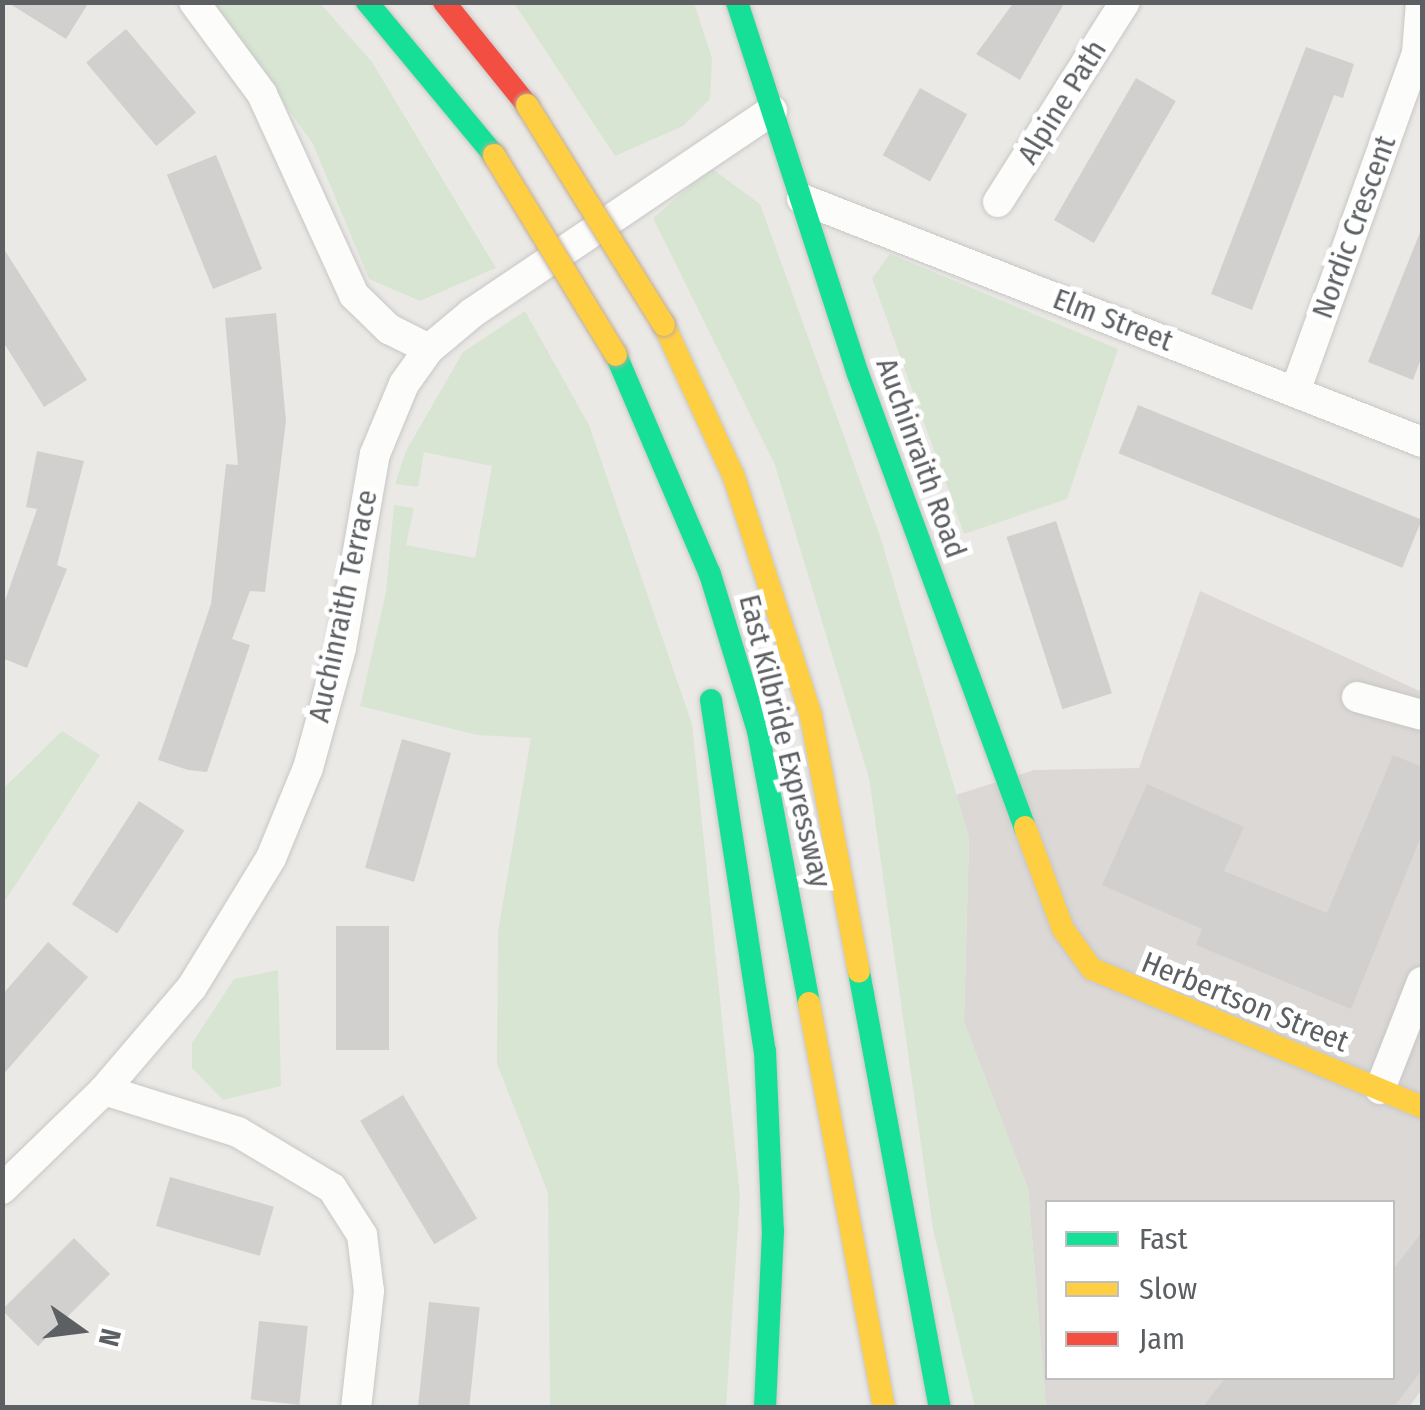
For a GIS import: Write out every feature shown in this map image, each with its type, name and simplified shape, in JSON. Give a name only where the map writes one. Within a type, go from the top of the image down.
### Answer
[{"type":"main road","name":"East Kilbride Expressway","points":[[367,2],[494,155],[616,355],[667,462],[758,730],[884,1408]]},
{"type":"main road","name":"East Kilbride Expressway","points":[[444,2],[526,105],[664,324],[734,477],[811,716],[940,1408]]},
{"type":"main road","name":"Auchinraith Road","points":[[738,2],[802,199],[1063,929]]},
{"type":"main road","points":[[667,462],[689,597]]},
{"type":"main road","points":[[704,670],[725,756],[764,1051],[773,1231],[765,1408]]},
{"type":"main road","name":"Herbertson Street","points":[[1063,929],[1092,969],[1140,994],[1422,1107]]},
{"type":"street","points":[[194,2],[262,94],[354,295],[390,329],[429,350]]},
{"type":"street","name":"Alpine Path","points":[[998,202],[1126,2]]},
{"type":"street","name":"Nordic Crescent","points":[[1295,392],[1420,52],[1421,2]]},
{"type":"street","name":"Auchinraith Terrace","points":[[2,1188],[104,1090],[192,986],[271,858],[308,768],[341,648],[375,454],[388,415],[429,350],[772,112]]},
{"type":"street","name":"Elm Street","points":[[802,199],[1422,442]]},
{"type":"street","points":[[1357,696],[1422,715]]},
{"type":"street","points":[[1380,1089],[1422,982]]},
{"type":"street","points":[[104,1090],[238,1132],[332,1188],[362,1235],[369,1291],[356,1408]]},
{"type":"shaded area","points":[[1200,591],[1422,692],[1422,1389],[1409,1407],[1046,1407],[1028,1189],[964,1022],[969,837],[956,795],[1034,770],[1139,768]]},
{"type":"green space","points":[[212,3],[320,3],[372,62],[496,268],[420,301],[369,279],[313,144]]},
{"type":"green space","points":[[514,3],[694,3],[712,58],[710,99],[683,126],[615,156]]},
{"type":"green space","points":[[711,168],[760,204],[880,536],[969,837],[964,1022],[1028,1189],[1046,1407],[975,1407],[933,1229],[869,778],[775,465],[653,218]]},
{"type":"green space","points":[[890,254],[1118,349],[1067,499],[964,534],[872,278]]},
{"type":"green space","points":[[525,311],[589,425],[692,724],[740,1196],[726,1407],[550,1407],[548,1193],[497,1064],[498,932],[531,738],[477,735],[360,706],[386,592],[394,505],[414,508],[406,545],[475,558],[492,466],[424,452],[418,487],[395,484],[406,451],[463,352]]},
{"type":"green space","points":[[62,731],[100,755],[3,904],[3,789]]},
{"type":"green space","points":[[278,970],[281,1086],[223,1100],[192,1068],[192,1043],[234,979]]},
{"type":"building","points":[[7,2],[89,2],[66,39]]},
{"type":"building","points":[[1014,2],[1065,2],[1020,80],[976,54]]},
{"type":"building","points":[[126,29],[196,112],[156,146],[86,62]]},
{"type":"building","points":[[1306,47],[1354,64],[1343,98],[1334,95],[1252,310],[1211,294]]},
{"type":"building","points":[[1136,78],[1176,101],[1094,243],[1054,220]]},
{"type":"building","points":[[920,88],[967,114],[930,182],[883,155]]},
{"type":"building","points":[[216,155],[262,269],[213,289],[167,175]]},
{"type":"building","points":[[1421,230],[1422,356],[1413,380],[1368,362]]},
{"type":"building","points":[[2,246],[87,380],[44,407],[2,340]]},
{"type":"building","points":[[276,313],[286,421],[265,592],[250,591],[232,639],[250,645],[207,772],[188,770],[158,760],[211,604],[226,464],[238,465],[225,318]]},
{"type":"building","points":[[1138,405],[1422,520],[1402,568],[1119,453]]},
{"type":"building","points":[[37,451],[84,461],[57,565],[67,569],[27,668],[2,658],[2,609],[37,509],[26,507]]},
{"type":"building","points":[[1056,521],[1112,693],[1062,709],[1007,537]]},
{"type":"building","points":[[402,739],[451,753],[414,882],[365,868]]},
{"type":"building","points":[[1393,755],[1422,767],[1422,834],[1351,1009],[1196,945],[1202,929],[1102,885],[1147,784],[1244,827],[1224,871],[1327,913]]},
{"type":"building","points":[[139,801],[184,830],[117,934],[72,904]]},
{"type":"building","points":[[336,926],[389,926],[389,1050],[336,1050]]},
{"type":"building","points":[[48,942],[88,977],[2,1076],[2,995]]},
{"type":"building","points":[[403,1095],[477,1218],[434,1244],[360,1121]]},
{"type":"building","points":[[170,1177],[274,1207],[260,1256],[156,1226]]},
{"type":"building","points":[[1422,1232],[1422,1370],[1393,1408],[1202,1408],[1223,1380],[1395,1380],[1395,1267]]},
{"type":"building","points":[[74,1238],[110,1274],[38,1346],[2,1310]]},
{"type":"building","points":[[429,1302],[480,1307],[469,1408],[418,1408]]},
{"type":"building","points":[[259,1321],[308,1326],[299,1405],[251,1400]]},
{"type":"traffic: fast","points":[[367,2],[494,155]]},
{"type":"traffic: fast","points":[[737,2],[858,374],[1025,827]]},
{"type":"traffic: fast","points":[[616,355],[710,574],[758,731],[809,1003]]},
{"type":"traffic: fast","points":[[711,700],[765,1051],[773,1231],[765,1408]]},
{"type":"traffic: fast","points":[[859,972],[940,1408]]},
{"type":"traffic: slow","points":[[527,105],[664,325]]},
{"type":"traffic: slow","points":[[494,155],[616,355]]},
{"type":"traffic: slow","points":[[664,325],[734,477],[811,716],[859,972]]},
{"type":"traffic: slow","points":[[1025,827],[1063,929],[1092,969],[1422,1107]]},
{"type":"traffic: slow","points":[[809,1003],[884,1408]]},
{"type":"traffic: jam","points":[[444,2],[527,105]]}]
